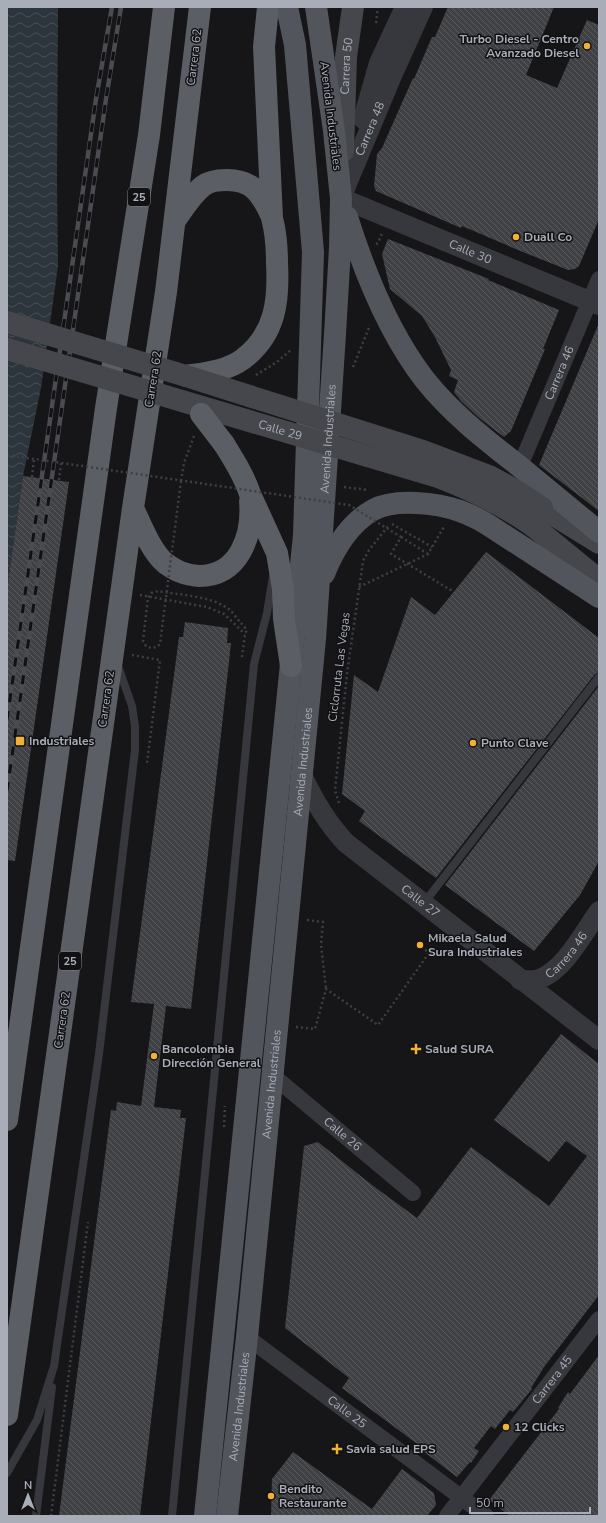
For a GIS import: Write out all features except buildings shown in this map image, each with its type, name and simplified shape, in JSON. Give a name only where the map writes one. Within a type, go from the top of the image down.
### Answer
[{"type":"highway","name":"25","points":[[7,1120],[106,408],[149,135],[164,7]]},
{"type":"highway","name":"Carrera 62","points":[[8,1408],[133,508],[165,300],[200,7]]},
{"type":"highway","points":[[268,7],[264,47],[272,218]]},
{"type":"highway","points":[[175,220],[194,194],[204,185],[221,180],[237,180],[252,186],[263,197],[272,218],[276,233],[278,288],[276,309],[270,327],[259,344],[243,359],[222,369],[186,376]]},
{"type":"highway","points":[[198,417],[224,444],[235,460],[277,554],[283,589],[284,619],[291,666]]},
{"type":"highway","points":[[133,508],[143,531],[164,562],[177,572],[190,576],[208,576],[226,569],[236,559],[244,545],[250,529],[250,494]]},
{"type":"highway","points":[[7,1320],[8,1408]]},
{"type":"main road","name":"Avenida Industriales","points":[[205,1516],[304,535],[313,252],[295,45],[287,7]]},
{"type":"main road","name":"Avenida Industriales","points":[[227,1516],[247,1337],[315,639],[338,294],[341,198],[334,131],[316,7]]},
{"type":"main road","name":"Carrera 50","points":[[341,198],[346,57],[353,7]]},
{"type":"main road","points":[[341,198],[356,246],[374,289],[406,352],[425,380],[460,419],[520,466],[599,532]]},
{"type":"main road","name":"Calle 29","points":[[7,322],[186,376],[464,465],[515,490],[537,517],[599,580]]},
{"type":"main road","name":"Calle 29","points":[[7,349],[198,417],[438,477],[489,498],[511,510],[537,517],[599,543]]},
{"type":"main road","points":[[319,586],[330,558],[339,543],[355,525],[373,510],[392,504],[411,503],[454,509],[476,518],[599,597]]},
{"type":"street","name":"Carrera 48","points":[[341,198],[379,64],[405,7]]},
{"type":"street","name":"Carrera 48","points":[[341,198],[391,78],[423,7]]},
{"type":"street","name":"Calle 30","points":[[341,198],[594,303]]},
{"type":"street","name":"Carrera 46","points":[[520,466],[594,303],[599,279]]},
{"type":"street","name":"Calle 27","points":[[301,773],[310,794],[332,828],[346,843],[599,1040]]},
{"type":"street","name":"Carrera 46","points":[[520,980],[538,980],[553,971],[570,953],[599,911]]},
{"type":"street","name":"Calle 26","points":[[272,1075],[413,1193]]},
{"type":"street","name":"Carrera 45","points":[[447,1516],[598,1322]]},
{"type":"street","name":"Calle 25","points":[[247,1337],[486,1516]]},
{"type":"lane","points":[[172,1516],[254,664],[267,613],[277,554]]},
{"type":"lane","points":[[36,1516],[54,1366],[99,1054],[135,750],[135,726],[132,706],[113,653]]},
{"type":"lane","points":[[424,904],[599,677]]},
{"type":"lane","points":[[202,1062],[215,1066]]},
{"type":"lane","points":[[7,1472],[37,1420],[54,1366]]},
{"type":"path","points":[[352,368],[372,320]]},
{"type":"path","points":[[136,595],[207,607],[224,614],[244,634],[247,630],[230,610],[221,604],[211,600],[173,594],[166,592],[158,591],[151,593],[148,598],[143,641],[146,646],[151,648],[157,647],[160,644],[161,632],[162,624],[166,594],[167,586],[168,570],[181,480],[184,463],[198,417]]},
{"type":"path","points":[[7,455],[349,505],[428,554]]},
{"type":"path","points":[[32,477],[34,460]]},
{"type":"path","points":[[59,480],[61,463]]},
{"type":"path","points":[[358,587],[428,554],[454,509]]},
{"type":"path","name":"Ciclorruta Las Vegas","points":[[341,809],[335,790],[347,674],[358,587],[363,562],[369,550],[390,523],[432,547]]},
{"type":"path","points":[[403,538],[391,554],[454,592]]},
{"type":"path","points":[[290,1026],[315,1029],[326,989],[321,944],[323,922],[304,920]]},
{"type":"path","points":[[326,989],[378,1025],[429,953],[422,947]]},
{"type":"water","points":[[7,7],[58,7],[58,266],[41,388],[23,476],[7,589]]},
{"type":"railway","points":[[7,720],[96,99],[112,7]]},
{"type":"railway","points":[[7,791],[106,99],[121,7]]},
{"type":"place","name":"Turbo Diesel - Centro Avanzado Diesel","points":[[587,46]]},
{"type":"place","name":"Duall Co","points":[[516,237]]},
{"type":"place","name":"Industriales","points":[[20,741]]},
{"type":"place","name":"Punto Clave","points":[[473,743]]},
{"type":"place","name":"Mikaela Salud Sura Industriales","points":[[420,945]]},
{"type":"place","name":"Salud SURA","points":[[416,1049]]},
{"type":"place","name":"Bancolombia Dirección General","points":[[154,1056]]},
{"type":"place","name":"12 Clicks","points":[[506,1427]]},
{"type":"place","name":"Savia salud EPS","points":[[337,1449]]},
{"type":"place","name":"Bendito Restaurante","points":[[271,1496]]}]
